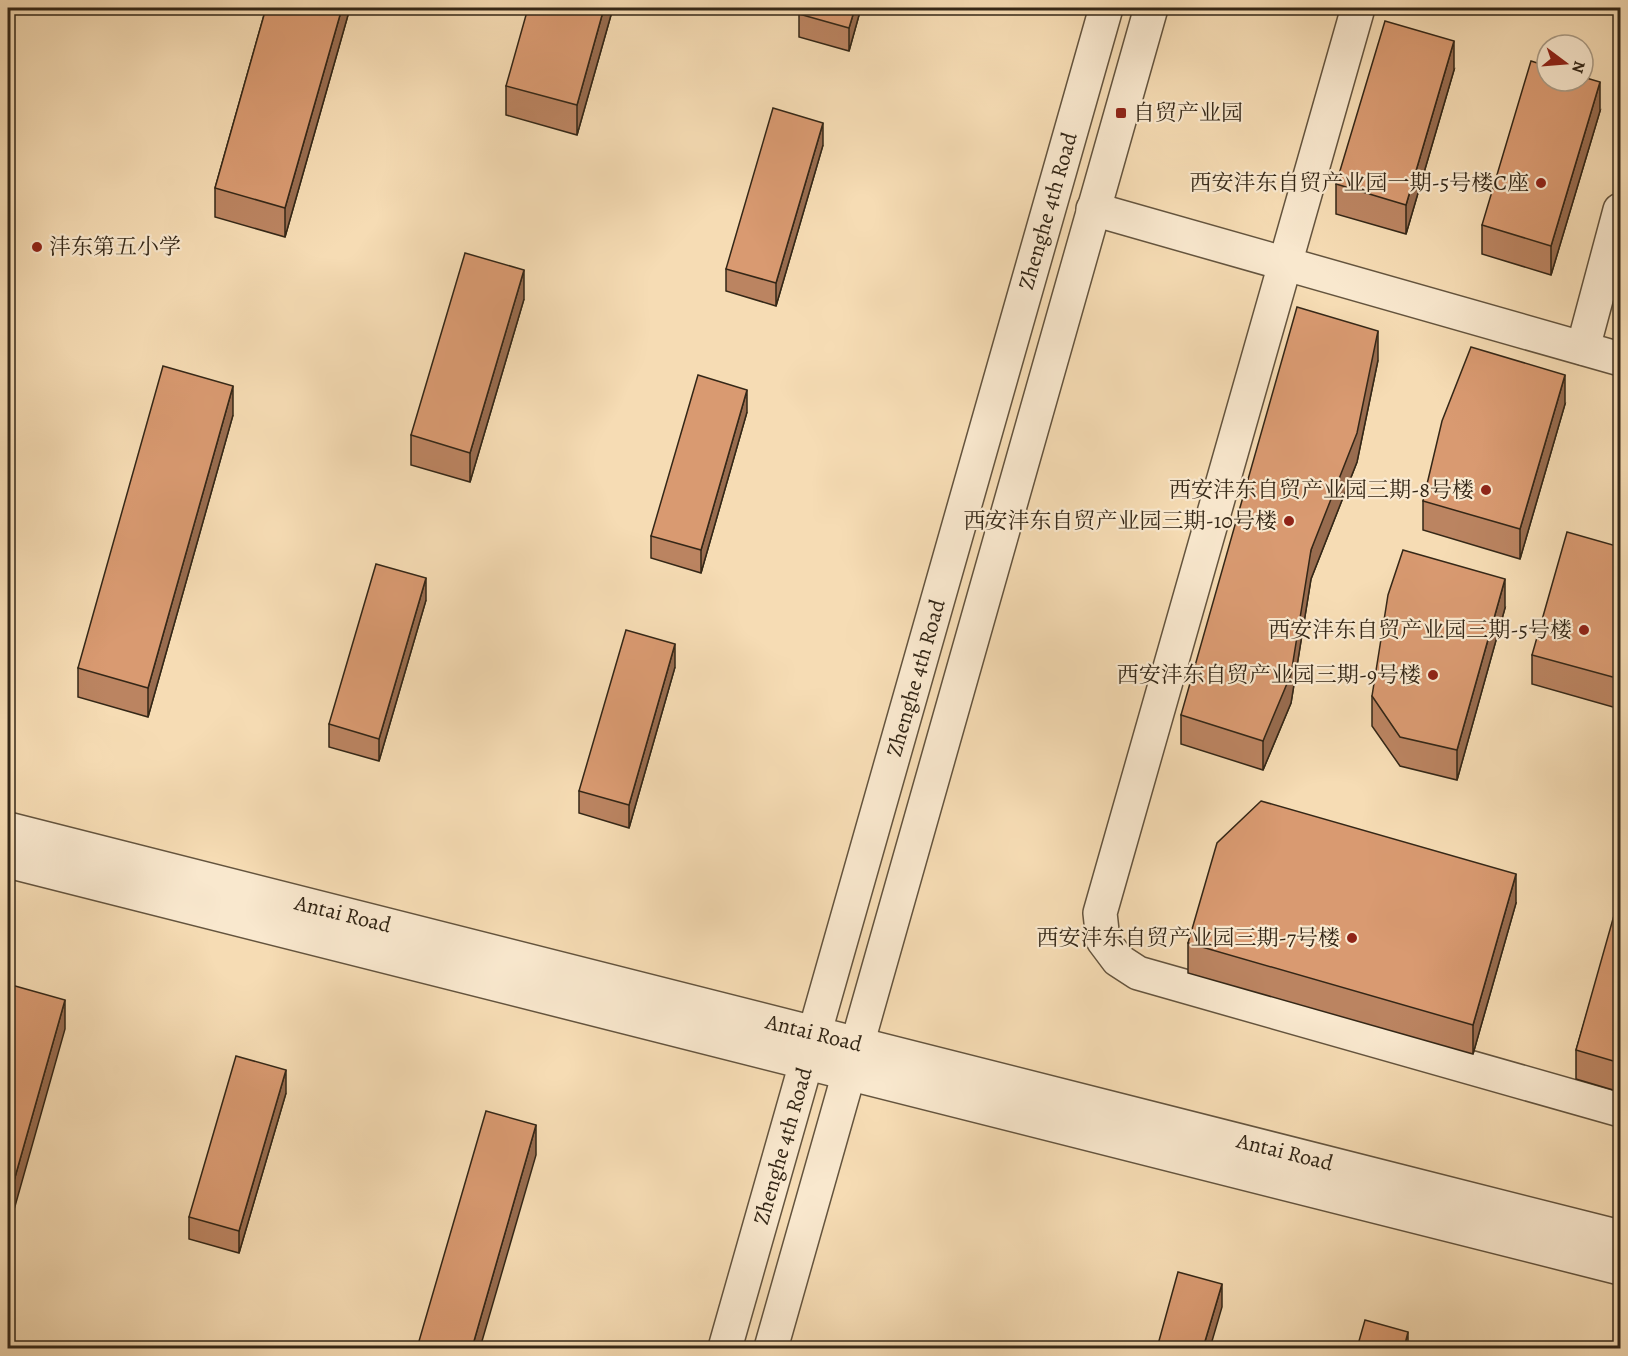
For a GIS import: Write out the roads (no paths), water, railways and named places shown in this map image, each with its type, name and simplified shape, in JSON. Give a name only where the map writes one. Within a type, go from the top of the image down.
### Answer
[{"type":"street","name":"Zhenghe 4th Road","points":[[725,1348],[1106,8]]},
{"type":"street","name":"Zhenghe 4th Road","points":[[771,1348],[1150,8]]},
{"type":"street","points":[[1358,8],[1100,913],[1103,940],[1118,960],[1138,973],[1620,1110]]},
{"type":"street","points":[[1093,209],[1620,359]]},
{"type":"street","points":[[1583,348],[1620,210]]},
{"type":"street","name":"Antai Road","points":[[8,829],[811,1048]]},
{"type":"street","name":"Antai Road","points":[[8,861],[1620,1237]]},
{"type":"street","name":"Antai Road","points":[[853,1058],[1620,1268]]},
{"type":"place","name":"自贸产业园","points":[[1121,113]]},
{"type":"place","name":"西安沣东自贸产业园一期-5号楼C座","points":[[1541,183]]},
{"type":"place","name":"沣东第五小学","points":[[37,247]]},
{"type":"place","name":"西安沣东自贸产业园三期-8号楼","points":[[1486,490]]},
{"type":"place","name":"西安沣东自贸产业园三期-10号楼","points":[[1289,521]]},
{"type":"place","name":"西安沣东自贸产业园三期-5号楼","points":[[1584,630]]},
{"type":"place","name":"西安沣东自贸产业园三期-9号楼","points":[[1433,675]]},
{"type":"place","name":"西安沣东自贸产业园三期-7号楼","points":[[1352,938]]}]
